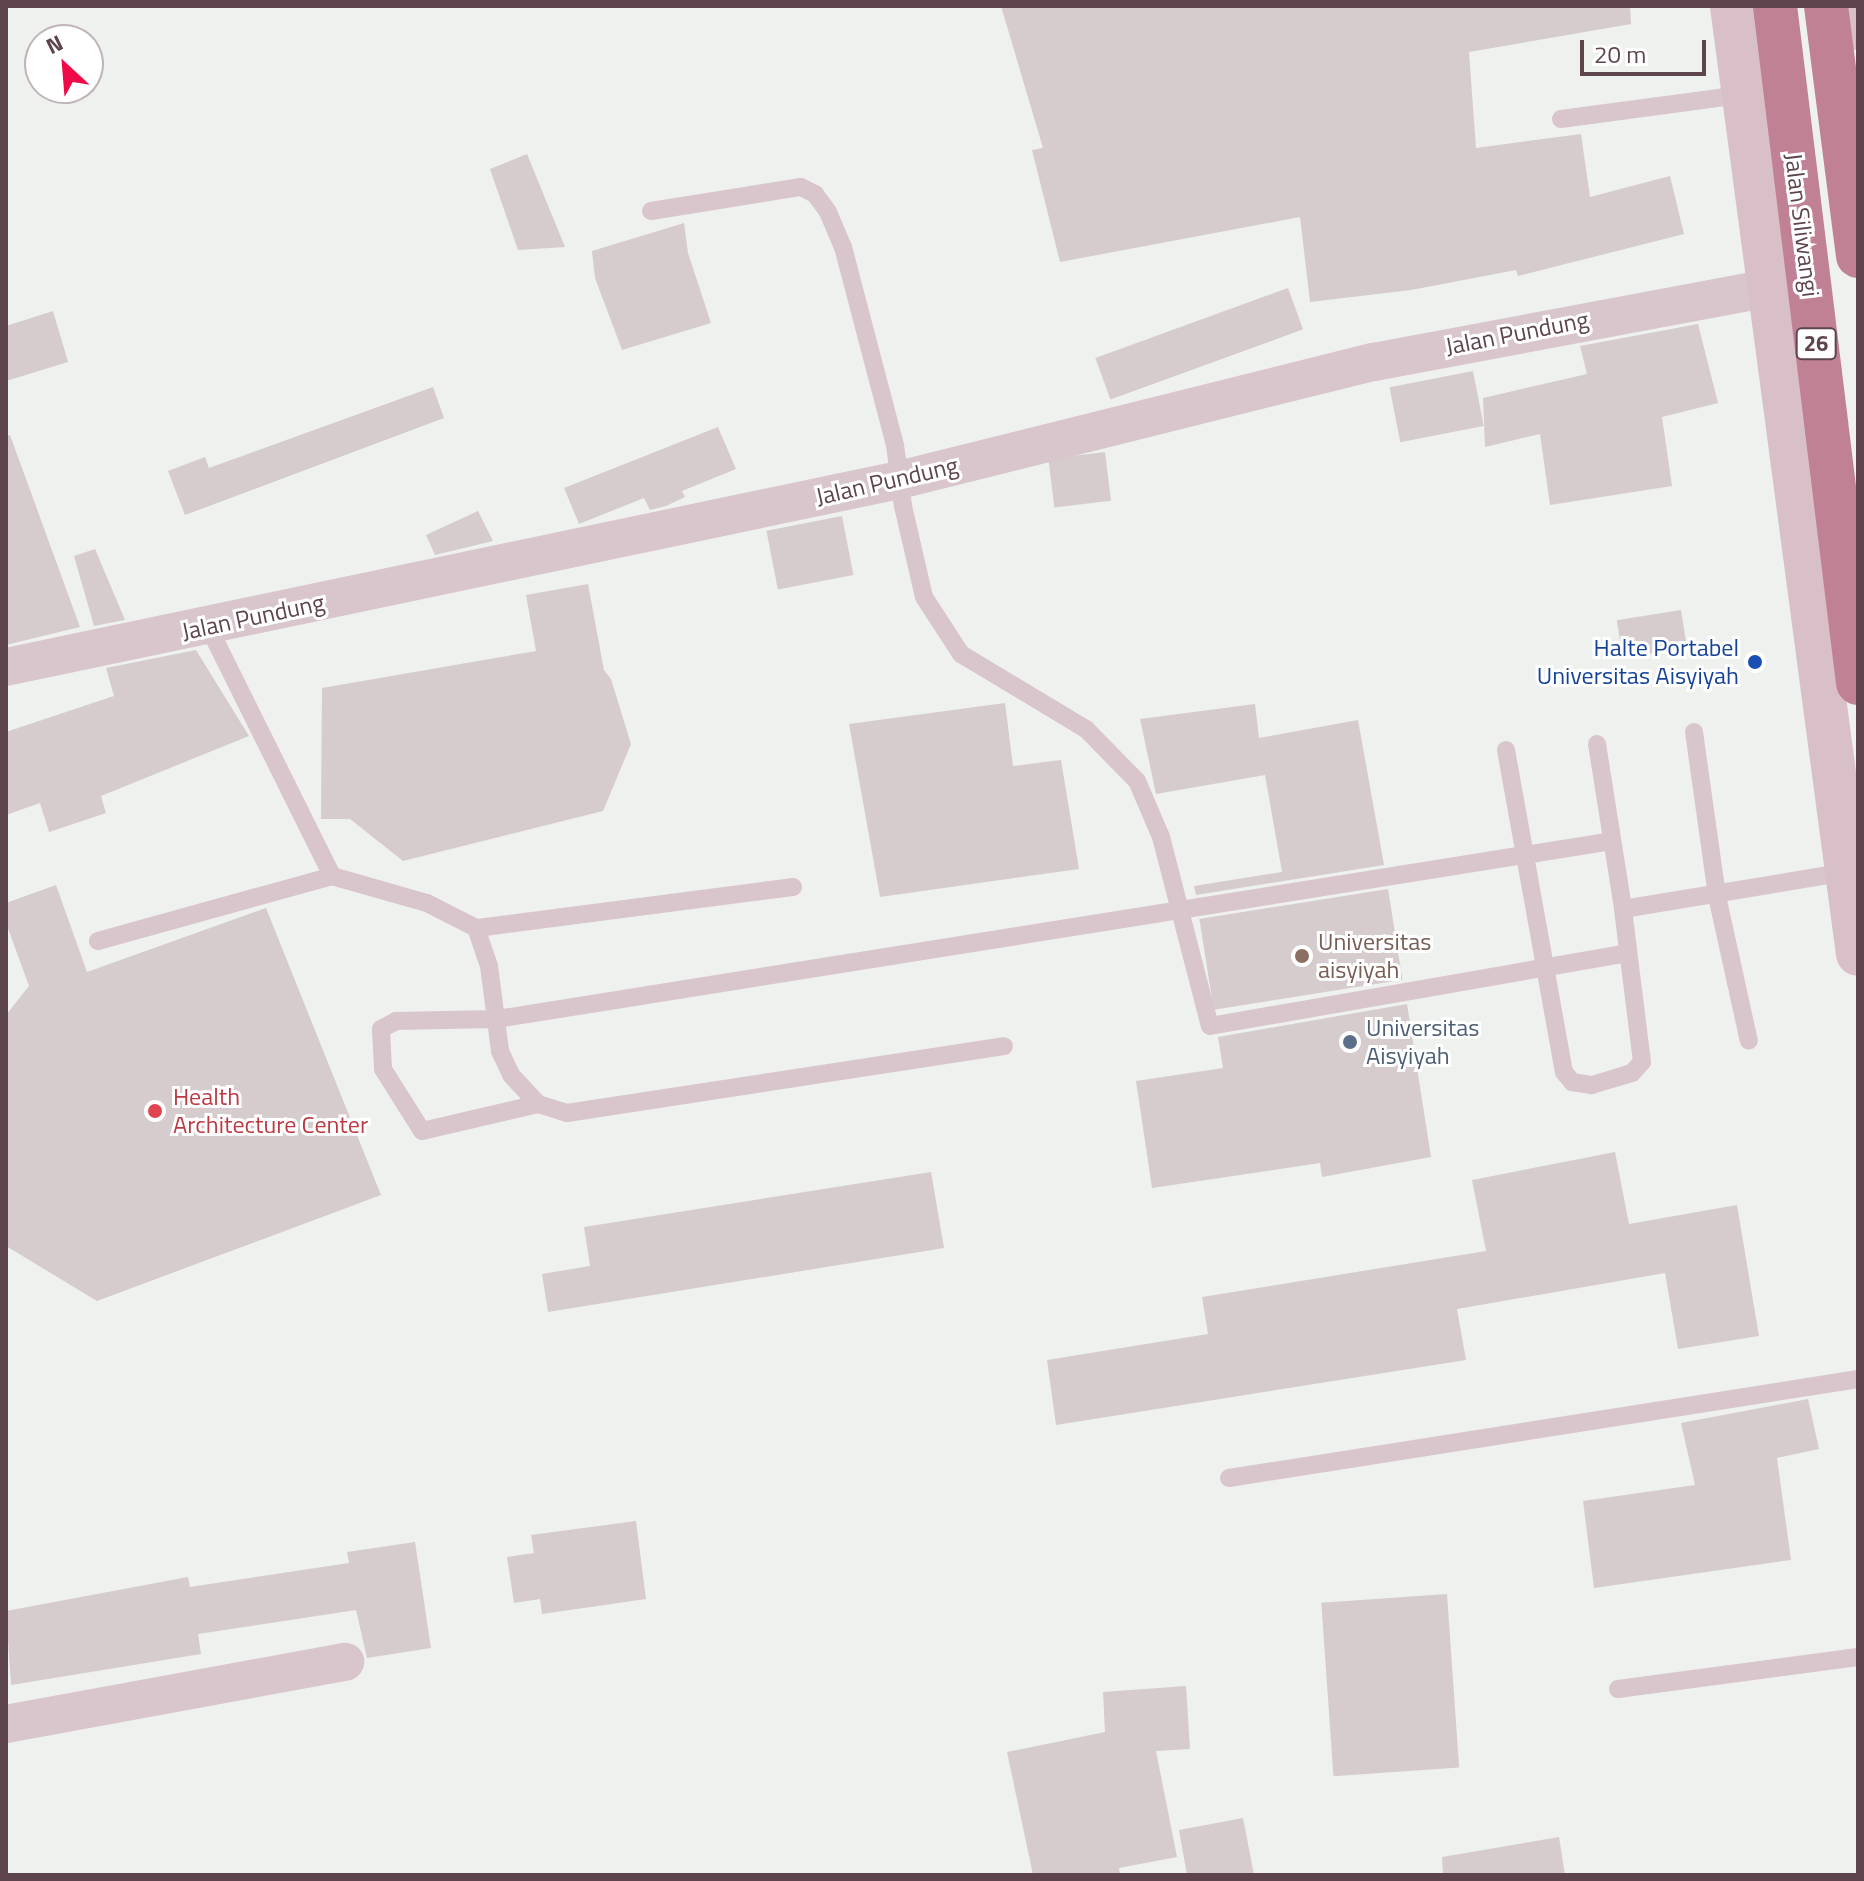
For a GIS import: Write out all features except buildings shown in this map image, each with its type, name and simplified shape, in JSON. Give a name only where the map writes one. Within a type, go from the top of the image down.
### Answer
[{"type":"highway","name":"Jalan Siliwangi","points":[[1775,6],[1858,683]]},
{"type":"highway","points":[[1843,28],[1858,256]]},
{"type":"street","points":[[1732,6],[1765,289],[1858,954]]},
{"type":"street","points":[[1843,28],[1856,6]]},
{"type":"street","name":"Jalan Pundung","points":[[6,667],[209,628],[899,480],[1374,362],[1765,289]]},
{"type":"street","points":[[6,1724],[345,1662]]},
{"type":"lane","points":[[1561,119],[1741,95]]},
{"type":"lane","points":[[651,211],[765,189],[801,187],[815,194],[843,247],[895,445],[899,480],[924,597],[961,654],[1086,729],[1137,781],[1161,837],[1177,910],[1210,1026],[1628,953]]},
{"type":"lane","points":[[209,628],[332,876]]},
{"type":"lane","points":[[1694,732],[1717,896],[1749,1041]]},
{"type":"lane","points":[[1506,750],[1564,1072],[1572,1082],[1592,1085],[1632,1073],[1642,1062],[1623,909],[1597,744]]},
{"type":"lane","points":[[538,1104],[422,1131],[383,1069],[378,1039],[388,1023],[497,1019],[1612,841]]},
{"type":"lane","points":[[1623,909],[1717,896],[1847,872]]},
{"type":"lane","points":[[98,941],[332,876],[427,903],[476,928],[793,887]]},
{"type":"lane","points":[[476,928],[489,966],[500,1051],[511,1075],[538,1104],[567,1113],[1004,1046]]},
{"type":"lane","points":[[1229,1478],[1858,1379]]},
{"type":"lane","points":[[1618,1689],[1858,1657]]},
{"type":"place","name":"Halte Portabel Universitas Aisyiyah","points":[[1755,662]]},
{"type":"place","name":"Universitas aisyiyah","points":[[1302,956]]},
{"type":"place","name":"Universitas Aisyiyah","points":[[1350,1042]]},
{"type":"place","name":"Health Architecture Center","points":[[155,1111]]}]
